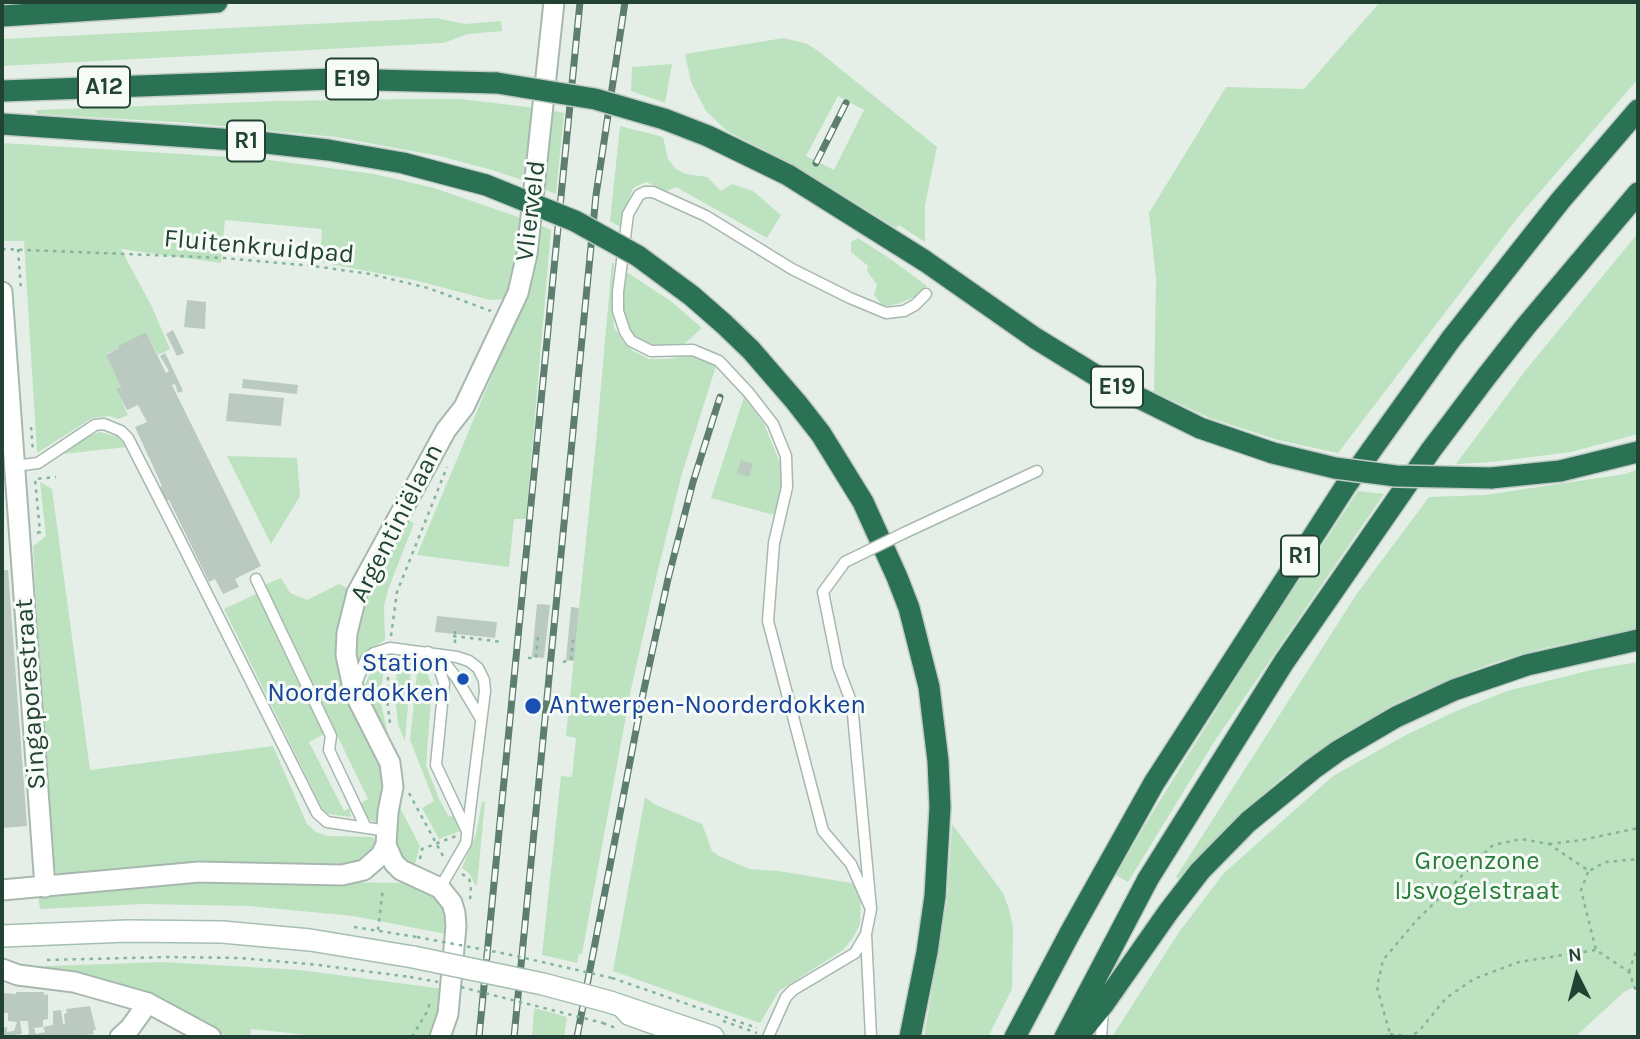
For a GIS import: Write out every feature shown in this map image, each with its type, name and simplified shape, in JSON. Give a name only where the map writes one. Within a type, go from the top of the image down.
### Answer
[{"type":"highway","points":[[2,16],[218,2]]},
{"type":"highway","name":"E19","points":[[206,84],[379,78],[497,83],[595,99],[664,119],[708,136],[788,175],[895,242],[1070,360],[1138,398],[1200,428],[1273,453],[1335,468],[1387,475],[1491,478],[1560,471],[1638,452]]},
{"type":"highway","name":"A12","points":[[2,91],[206,84]]},
{"type":"highway","name":"R1","points":[[1015,1037],[1154,783],[1345,487],[1460,328],[1560,201],[1638,110]]},
{"type":"highway","name":"R1","points":[[2,124],[249,141],[328,150],[402,163],[486,185],[575,221],[638,256],[692,296],[751,350],[821,434],[863,502],[909,608],[929,687],[937,749],[940,807],[935,896],[910,1037]]},
{"type":"highway","name":"R1","points":[[1065,1037],[1154,868],[1284,662],[1424,460],[1486,377],[1638,194]]},
{"type":"highway","points":[[1077,1037],[1103,1005],[1176,901],[1222,847],[1279,795],[1338,751],[1422,704],[1490,677],[1569,654],[1638,640]]},
{"type":"street","name":"Vlierveld","points":[[464,407],[518,293],[526,264],[554,2]]},
{"type":"street","name":"Singaporestraat","points":[[2,304],[45,887]]},
{"type":"street","name":"Argentiniëlaan","points":[[387,838],[393,787],[390,763],[354,692],[346,655],[347,633],[357,593],[446,430],[464,407]]},
{"type":"street","points":[[2,890],[199,872],[342,875],[364,870],[373,864],[381,855],[387,838]]},
{"type":"street","points":[[387,838],[394,863],[401,870],[440,888],[452,904],[456,926],[448,1014],[440,1037]]},
{"type":"street","points":[[4,938],[127,932],[222,932],[310,940],[413,957],[543,984],[610,1002],[713,1037]]},
{"type":"street","points":[[2,969],[18,975],[74,982],[148,1003],[211,1037]]},
{"type":"street","points":[[120,1037],[148,1003]]},
{"type":"lane","points":[[872,909],[851,864],[823,831],[768,621],[774,543],[787,487],[786,456],[773,424],[741,383],[719,361],[693,350],[651,351],[631,341],[625,332],[618,311],[618,292],[628,214],[639,195],[653,192],[706,216],[792,269],[886,313],[904,311],[926,294]]},
{"type":"lane","points":[[15,466],[38,463],[95,425],[113,426],[128,438],[317,813],[327,822],[366,828],[387,838]]},
{"type":"lane","points":[[764,1033],[793,990],[855,953],[866,934],[872,909],[852,704],[838,667],[823,592],[845,562],[1037,471]]},
{"type":"lane","points":[[256,579],[331,736],[329,750],[366,828]]},
{"type":"lane","points":[[354,692],[357,677],[366,659],[374,653],[390,648],[428,652],[469,661],[478,668],[484,680],[482,720],[463,851],[440,888]]},
{"type":"lane","points":[[428,652],[443,661],[482,720]]},
{"type":"lane","points":[[428,652],[437,662],[444,683],[436,765],[467,832]]},
{"type":"lane","points":[[866,934],[872,1037]]},
{"type":"lane","points":[[610,1002],[626,1019],[676,1037]]},
{"type":"lane","points":[[1101,1037],[1103,1005]]},
{"type":"path","name":"Fluitenkruidpad","points":[[2,249],[224,258],[313,266],[370,274],[428,288],[507,317]]},
{"type":"path","points":[[392,728],[387,698],[393,607],[448,464]]},
{"type":"path","points":[[20,541],[40,532],[35,479],[56,477]]},
{"type":"path","points":[[454,627],[457,657]]},
{"type":"path","points":[[453,636],[502,642]]},
{"type":"path","points":[[528,658],[536,658],[538,636]]},
{"type":"path","points":[[563,662],[571,660],[573,640]]},
{"type":"path","points":[[1389,1033],[1377,987],[1383,960],[1416,921],[1493,845],[1521,839],[1549,844],[1638,828]]},
{"type":"path","points":[[425,848],[467,832]]},
{"type":"path","points":[[1549,844],[1589,871]]},
{"type":"path","points":[[1595,950],[1581,890],[1589,871],[1605,862],[1638,859]]},
{"type":"path","points":[[378,930],[383,888]]},
{"type":"path","points":[[1629,972],[1638,945]]},
{"type":"path","points":[[1389,1033],[1410,1037],[1420,1030],[1446,998],[1474,979],[1510,965],[1595,950],[1629,972],[1638,997]]},
{"type":"path","points":[[45,960],[240,958],[318,965],[413,957],[507,954],[612,978],[764,1033]]},
{"type":"path","points":[[413,957],[445,984]]},
{"type":"path","points":[[457,986],[603,1023]]},
{"type":"path","points":[[1385,1037],[1389,1033]]},
{"type":"green space","points":[[1380,2],[1638,2],[1638,79],[1518,217],[1338,453],[1278,440],[1210,418],[1154,392],[1156,279],[1149,213],[1226,87],[1304,89]]},
{"type":"green space","points":[[436,18],[465,24],[501,21],[502,31],[468,34],[443,43],[2,66],[2,39]]},
{"type":"green space","points":[[784,38],[807,44],[817,50],[937,147],[925,205],[925,242],[899,225],[896,228],[794,165],[727,131],[706,111],[691,82],[685,54]],"holes":[[[838,96],[864,110],[834,170],[806,156]]]},
{"type":"green space","points":[[672,64],[665,103],[631,91],[632,67]]},
{"type":"green space","points":[[460,99],[536,108],[528,182],[439,156],[336,137],[191,123],[37,114],[36,110],[278,101]]},
{"type":"green space","points":[[549,110],[564,113],[556,194],[542,188]]},
{"type":"green space","points":[[620,126],[663,137],[668,159],[676,169],[686,174],[707,177],[721,191],[732,184],[753,191],[781,215],[767,238],[676,187],[666,191],[646,182],[633,188],[620,227],[610,221]]},
{"type":"green space","points":[[2,143],[262,159],[374,174],[434,188],[524,219],[513,290],[504,299],[490,300],[414,280],[320,262],[322,229],[225,220],[221,263],[121,249],[152,307],[170,349],[158,355],[146,332],[106,354],[121,387],[117,390],[128,415],[118,419],[109,416],[92,418],[37,453],[24,241],[2,241]]},
{"type":"green space","points":[[538,224],[551,230],[526,519],[514,519],[509,567],[417,555],[523,301]]},
{"type":"green space","points":[[1638,233],[1638,434],[1571,452],[1456,464],[1525,371]]},
{"type":"green space","points":[[858,238],[927,286],[916,296],[900,303],[888,306],[881,304],[874,295],[877,285],[867,271],[868,266],[851,252],[851,242]]},
{"type":"green space","points":[[612,262],[614,327],[624,343],[649,359],[691,355],[716,366],[681,477],[657,574],[631,689],[582,954],[579,954],[577,963],[542,955],[561,776],[572,777],[576,738],[566,736]]},
{"type":"green space","points":[[625,271],[672,302],[702,328],[683,345],[654,347],[638,340],[628,328],[623,311]]},
{"type":"green space","points":[[744,397],[764,424],[783,470],[784,484],[774,515],[711,498]]},
{"type":"green space","points":[[100,432],[118,437],[127,447],[63,454],[89,436]]},
{"type":"green space","points":[[227,456],[297,458],[300,496],[271,544]]},
{"type":"green space","points":[[1638,469],[1638,629],[1544,648],[1493,663],[1392,705],[1289,772],[1253,803],[1180,880],[1176,877],[1356,595],[1429,497],[1485,495],[1625,474]]},
{"type":"green space","points":[[40,482],[52,489],[90,770],[273,746],[307,824],[316,832],[328,836],[372,837],[376,841],[375,848],[363,862],[350,867],[62,877],[57,874],[51,861],[33,546],[46,536]]},
{"type":"green space","points":[[1358,491],[1384,494],[1214,742],[1128,882],[1116,875],[1257,644]]},
{"type":"green space","points":[[407,520],[414,523],[384,606],[385,640],[365,652],[356,666],[354,635],[364,596]]},
{"type":"green space","points":[[281,578],[290,593],[307,600],[339,584],[347,588],[340,632],[381,757],[385,778],[381,820],[374,822],[368,819],[361,803],[368,799],[264,585]]},
{"type":"green space","points":[[258,593],[326,733],[309,742],[344,811],[350,808],[351,817],[327,814],[323,810],[224,609]]},
{"type":"green space","points":[[398,657],[412,659],[405,741],[398,724],[395,697]]},
{"type":"green space","points":[[385,659],[380,699],[390,744],[365,695],[364,687],[374,664]]},
{"type":"green space","points":[[418,662],[427,673],[432,686],[426,765],[439,799],[449,817],[453,815],[460,831],[439,839],[422,808],[434,801],[410,740]]},
{"type":"green space","name":"Groenzone IJsvogelstraat","points":[[1638,662],[1638,985],[1624,992],[1575,1037],[1112,1037],[1179,932],[1224,873],[1333,776],[1404,736],[1507,691],[1591,670]]},
{"type":"green space","points":[[645,797],[654,804],[702,824],[712,851],[719,856],[749,869],[851,883],[861,893],[860,924],[853,938],[843,950],[779,991],[760,1023],[613,971]]},
{"type":"green space","points":[[397,802],[420,846],[414,867],[402,859],[394,839]]},
{"type":"green space","points":[[482,802],[485,802],[475,885],[470,874],[462,868],[476,834]]},
{"type":"green space","points":[[952,824],[1003,893],[1013,928],[1012,989],[988,1037],[924,1037],[947,901]]},
{"type":"green space","points":[[186,881],[411,883],[421,886],[436,897],[447,919],[446,934],[353,916],[249,906],[144,904],[40,909],[38,894]]},
{"type":"green space","points":[[164,962],[300,970],[444,989],[439,1020],[431,1037],[328,1037],[251,1029],[250,1037],[229,1037],[170,1005],[20,967]]},
{"type":"green space","points":[[534,1008],[567,1017],[564,1037],[532,1037]]},
{"type":"building","points":[[187,300],[206,302],[205,329],[184,327]]},
{"type":"building","points":[[173,330],[184,353],[177,356],[166,334]]},
{"type":"building","points":[[146,332],[166,373],[169,371],[160,356],[165,353],[170,363],[183,391],[178,393],[175,384],[172,385],[261,566],[235,579],[239,587],[223,594],[215,579],[209,582],[169,500],[166,501],[159,488],[162,486],[135,427],[147,422],[138,405],[127,410],[116,389],[121,387],[106,355]]},
{"type":"building","points":[[243,379],[298,385],[297,394],[242,388]]},
{"type":"building","points":[[229,393],[284,398],[281,426],[226,421]]},
{"type":"building","points":[[741,460],[753,464],[749,477],[737,473]]},
{"type":"building","points":[[2,570],[8,570],[27,826],[2,828]]},
{"type":"building","points":[[537,604],[550,605],[544,658],[532,657]]},
{"type":"building","points":[[571,607],[579,608],[574,661],[566,660]]},
{"type":"building","points":[[437,616],[497,622],[495,638],[435,632]]},
{"type":"building","points":[[2,993],[48,994],[48,1019],[43,1020],[43,1027],[53,1025],[53,1011],[61,1010],[65,1024],[66,1009],[90,1006],[96,1030],[93,1030],[94,1034],[73,1037],[20,1037],[29,1034],[28,1021],[20,1021],[22,1034],[2,1037],[2,1028],[7,1027],[7,1032],[14,1031],[17,1022],[8,1021],[8,1013],[2,1013]],"holes":[[[43,1027],[45,1032],[36,1034],[34,1028]]]},
{"type":"railway","points":[[479,1037],[580,2]]},
{"type":"railway","points":[[514,1037],[596,195],[625,2]]},
{"type":"railway","points":[[816,163],[846,103]]},
{"type":"railway","points":[[577,1037],[643,694],[668,579],[693,482],[720,397]]},
{"type":"place","name":"Station Noorderdokken","points":[[463,679]]},
{"type":"place","name":"Antwerpen-Noorderdokken","points":[[533,706]]}]
